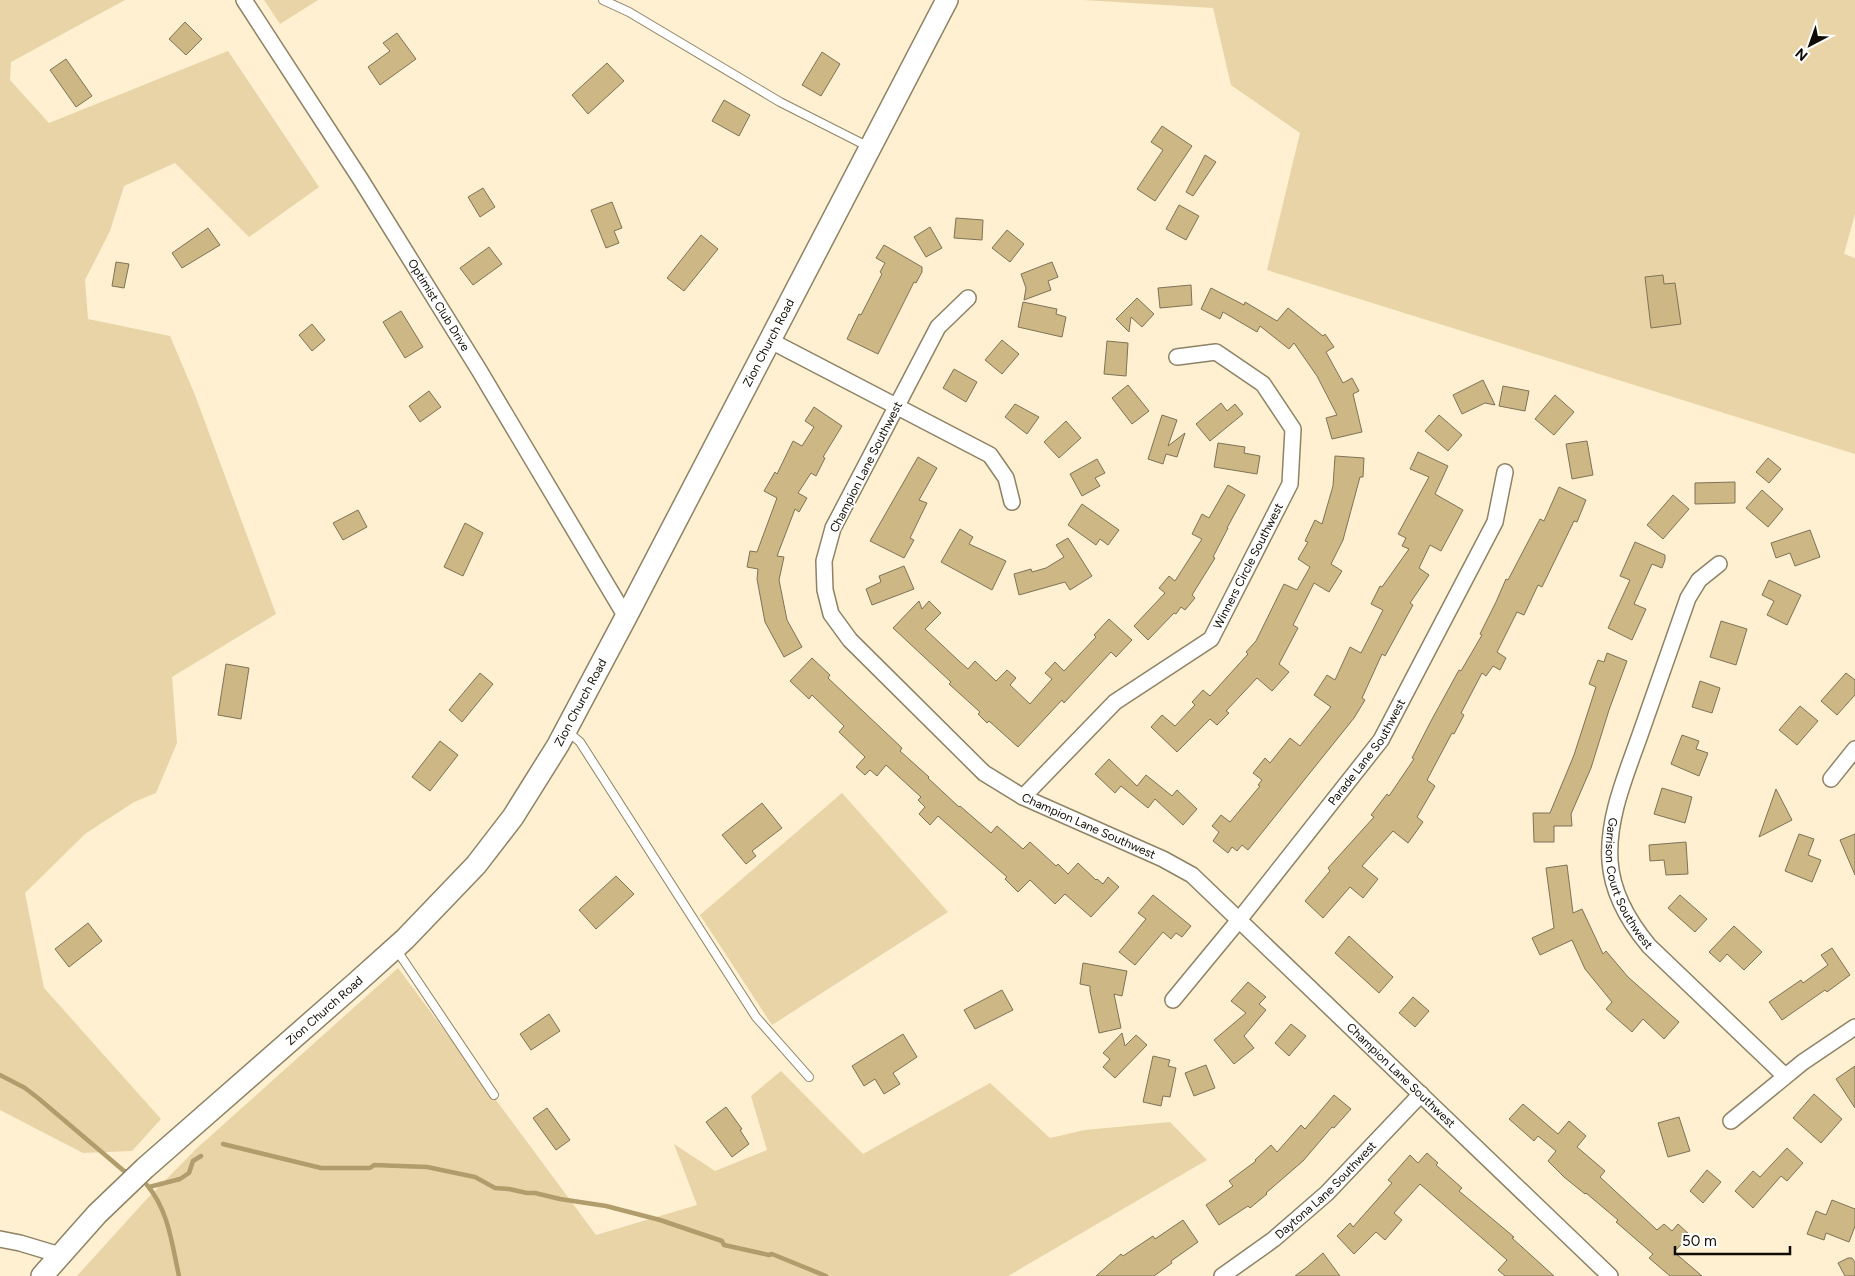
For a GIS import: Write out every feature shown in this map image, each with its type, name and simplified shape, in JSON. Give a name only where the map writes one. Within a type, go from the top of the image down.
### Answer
[{"type":"street","name":"Optimist Club Drive","points":[[244,0],[361,180],[478,370],[626,617]]},
{"type":"street","name":"Zion Church Road","points":[[42,1276],[97,1214],[145,1168],[395,947],[476,865],[513,817],[532,789],[566,730],[947,0]]},
{"type":"street","name":"Champion Lane Southwest","points":[[968,298],[938,327],[834,528],[824,561],[826,590],[831,614],[850,640],[984,773],[1023,797],[1163,859],[1192,875],[1610,1276]]},
{"type":"street","points":[[770,340],[990,455],[1006,478],[1012,502]]},
{"type":"street","name":"Winners Circle Southwest","points":[[1023,797],[1115,702],[1211,639],[1290,484],[1294,429],[1264,384],[1216,352],[1177,358]]},
{"type":"street","name":"Parade Lane Southwest","points":[[1172,1000],[1239,920],[1381,740],[1495,522],[1505,472]]},
{"type":"street","name":"Garrison Court Southwest","points":[[1719,564],[1699,580],[1688,598],[1617,802],[1610,838],[1610,862],[1618,897],[1635,929],[1650,946],[1785,1076]]},
{"type":"street","points":[[1831,779],[1855,749]]},
{"type":"street","points":[[1731,1121],[1803,1062],[1855,1027]]},
{"type":"street","name":"Daytona Lane Southwest","points":[[1222,1276],[1274,1239],[1327,1192],[1421,1094]]},
{"type":"street","points":[[0,1239],[20,1242],[60,1255]]},
{"type":"lane","points":[[603,0],[629,12],[780,102],[871,148]]},
{"type":"lane","points":[[566,730],[580,742],[756,1017],[809,1077]]},
{"type":"lane","points":[[395,947],[494,1095]]},
{"type":"shaded area","points":[[0,0],[125,0],[11,62],[10,80],[49,123],[228,51],[319,187],[249,237],[175,163],[124,186],[110,231],[85,280],[88,319],[170,336],[195,395],[276,614],[172,677],[177,743],[156,793],[134,802],[85,834],[25,893],[44,988],[161,1119],[132,1151],[83,1153],[0,1110]]},
{"type":"shaded area","points":[[264,0],[318,0],[280,24]]},
{"type":"shaded area","points":[[1083,0],[1855,0],[1855,214],[1844,254],[1855,258],[1855,454],[1267,270],[1300,133],[1231,85],[1213,8]]},
{"type":"shaded area","points":[[842,793],[948,912],[772,1025],[700,915]]},
{"type":"shaded area","points":[[398,968],[596,1235],[697,1205],[674,1144],[715,1171],[767,1150],[751,1096],[781,1071],[863,1154],[990,1083],[1050,1138],[1085,1130],[1170,1122],[1207,1160],[1008,1276],[77,1276],[144,1202],[196,1149]]},
{"type":"building","points":[[185,22],[202,39],[186,55],[169,39]]},
{"type":"building","points":[[397,33],[416,59],[380,85],[368,67],[390,51],[383,43]]},
{"type":"building","points":[[822,52],[840,64],[821,96],[802,85]]},
{"type":"building","points":[[66,59],[92,96],[76,107],[50,70]]},
{"type":"building","points":[[607,63],[624,81],[588,114],[572,95]]},
{"type":"building","points":[[724,100],[750,115],[739,136],[712,121]]},
{"type":"building","points":[[1162,126],[1192,146],[1155,201],[1137,189],[1163,150],[1151,142]]},
{"type":"building","points":[[1205,155],[1216,162],[1193,196],[1186,192]]},
{"type":"building","points":[[483,188],[495,207],[480,217],[468,197]]},
{"type":"building","points":[[612,202],[622,228],[614,231],[619,243],[606,248],[591,210]]},
{"type":"building","points":[[1179,205],[1199,216],[1186,240],[1166,229]]},
{"type":"building","points":[[956,218],[983,220],[982,240],[954,238]]},
{"type":"building","points":[[930,227],[942,248],[926,257],[914,237]]},
{"type":"building","points":[[208,228],[220,245],[182,268],[172,253]]},
{"type":"building","points":[[1007,230],[1024,244],[1010,262],[992,248]]},
{"type":"building","points":[[701,235],[718,249],[684,291],[667,278]]},
{"type":"building","points":[[884,245],[922,267],[922,272],[916,283],[914,282],[878,354],[847,339],[882,274],[880,272],[885,263],[876,258]]},
{"type":"building","points":[[489,247],[502,264],[473,285],[460,268]]},
{"type":"building","points":[[116,262],[129,264],[124,288],[112,286]]},
{"type":"building","points":[[1052,262],[1058,277],[1048,281],[1051,290],[1024,300],[1026,288],[1021,274]]},
{"type":"building","points":[[1663,275],[1664,284],[1675,283],[1681,324],[1651,328],[1645,277]]},
{"type":"building","points":[[1191,285],[1192,305],[1160,308],[1158,288]]},
{"type":"building","points":[[1211,288],[1244,305],[1245,302],[1277,321],[1288,308],[1323,336],[1325,334],[1334,347],[1326,352],[1343,383],[1352,378],[1359,391],[1353,394],[1362,432],[1332,439],[1326,418],[1337,415],[1317,376],[1294,343],[1289,349],[1260,326],[1257,332],[1223,312],[1220,319],[1201,309]]},
{"type":"building","points":[[1137,298],[1154,314],[1142,327],[1131,317],[1129,332],[1116,319]]},
{"type":"building","points":[[1023,302],[1057,309],[1056,314],[1066,317],[1062,337],[1018,327]]},
{"type":"building","points":[[401,311],[423,347],[405,358],[383,322]]},
{"type":"building","points":[[312,324],[325,340],[312,351],[299,335]]},
{"type":"building","points":[[1002,340],[1019,354],[1002,374],[985,360]]},
{"type":"building","points":[[1107,341],[1128,343],[1126,376],[1104,374]]},
{"type":"building","points":[[954,369],[977,382],[966,402],[943,388]]},
{"type":"building","points":[[1483,380],[1495,405],[1485,403],[1462,414],[1453,395]]},
{"type":"building","points":[[1128,385],[1149,411],[1132,424],[1112,398]]},
{"type":"building","points":[[1503,386],[1529,391],[1525,411],[1499,406]]},
{"type":"building","points":[[429,391],[441,407],[420,422],[409,406]]},
{"type":"building","points":[[1555,395],[1574,412],[1554,435],[1535,419]]},
{"type":"building","points":[[1221,403],[1227,411],[1235,404],[1243,414],[1210,441],[1196,424]]},
{"type":"building","points":[[1015,404],[1039,417],[1027,434],[1005,417]]},
{"type":"building","points":[[814,407],[842,426],[823,457],[825,458],[816,476],[811,473],[798,493],[807,498],[799,512],[795,509],[777,556],[784,557],[779,580],[787,620],[802,647],[784,657],[765,622],[757,579],[758,569],[747,567],[750,551],[757,552],[777,498],[764,491],[775,472],[777,474],[793,441],[802,446],[814,427],[805,421]]},
{"type":"building","points":[[1162,415],[1177,420],[1168,446],[1185,433],[1177,457],[1166,454],[1163,464],[1148,459]]},
{"type":"building","points":[[1439,415],[1462,435],[1448,451],[1425,431]]},
{"type":"building","points":[[1066,421],[1081,438],[1059,458],[1044,442]]},
{"type":"building","points":[[1587,441],[1593,475],[1572,479],[1566,444]]},
{"type":"building","points":[[1218,443],[1245,447],[1244,453],[1260,456],[1257,474],[1214,467]]},
{"type":"building","points":[[1418,452],[1448,466],[1435,494],[1463,510],[1441,551],[1430,545],[1419,568],[1429,575],[1410,603],[1413,605],[1385,656],[1382,654],[1362,698],[1365,700],[1354,718],[1248,850],[1242,845],[1237,851],[1232,847],[1228,853],[1213,841],[1219,832],[1212,826],[1221,815],[1230,822],[1260,786],[1258,785],[1262,780],[1253,773],[1265,758],[1270,763],[1290,738],[1300,746],[1331,707],[1314,695],[1327,675],[1335,680],[1350,647],[1361,653],[1383,610],[1371,604],[1380,586],[1382,587],[1409,549],[1402,546],[1406,538],[1398,534],[1429,477],[1410,469]]},
{"type":"building","points":[[1335,456],[1364,458],[1363,477],[1360,477],[1343,540],[1331,564],[1342,571],[1329,592],[1314,583],[1293,625],[1298,628],[1279,664],[1289,672],[1272,691],[1257,678],[1226,711],[1229,713],[1217,725],[1210,719],[1177,752],[1151,727],[1162,715],[1175,726],[1195,705],[1192,702],[1203,690],[1210,696],[1248,654],[1246,652],[1256,641],[1284,584],[1297,590],[1310,567],[1298,559],[1308,542],[1305,541],[1315,520],[1322,524],[1333,486]]},
{"type":"building","points":[[918,457],[937,468],[919,500],[927,503],[910,538],[914,540],[904,558],[870,541]]},
{"type":"building","points":[[1768,458],[1781,469],[1769,483],[1756,472]]},
{"type":"building","points":[[1097,459],[1105,473],[1095,478],[1100,486],[1082,496],[1070,474]]},
{"type":"building","points":[[1735,482],[1735,503],[1695,504],[1695,483]]},
{"type":"building","points":[[1228,485],[1245,495],[1213,557],[1215,558],[1192,595],[1195,598],[1185,610],[1181,607],[1176,614],[1174,613],[1148,640],[1134,626],[1165,593],[1159,588],[1169,576],[1175,581],[1202,539],[1192,534],[1202,514],[1209,518]]},
{"type":"building","points":[[1559,487],[1586,500],[1577,522],[1574,521],[1542,587],[1538,585],[1524,615],[1517,612],[1497,652],[1506,658],[1500,670],[1493,666],[1486,676],[1482,673],[1461,713],[1464,715],[1454,734],[1452,733],[1427,780],[1435,786],[1417,817],[1423,822],[1408,843],[1393,831],[1362,866],[1378,879],[1363,898],[1350,887],[1323,918],[1305,901],[1330,871],[1328,868],[1374,817],[1371,815],[1387,794],[1389,796],[1414,759],[1412,758],[1431,721],[1459,670],[1461,671],[1482,635],[1480,634],[1506,579],[1508,580],[1540,519],[1544,521]]},
{"type":"building","points":[[1762,490],[1783,509],[1768,527],[1746,508]]},
{"type":"building","points":[[1673,495],[1689,509],[1663,539],[1647,525]]},
{"type":"building","points":[[1082,504],[1119,530],[1108,545],[1100,539],[1096,545],[1068,525]]},
{"type":"building","points":[[358,510],[367,527],[343,540],[333,523]]},
{"type":"building","points":[[465,523],[483,533],[463,576],[444,567]]},
{"type":"building","points":[[960,529],[973,537],[969,544],[1006,561],[992,590],[941,562]]},
{"type":"building","points":[[1810,530],[1820,557],[1795,566],[1790,553],[1776,558],[1771,543]]},
{"type":"building","points":[[1068,538],[1092,576],[1070,590],[1065,582],[1019,595],[1014,574],[1031,569],[1032,572],[1046,568],[1064,557],[1056,545]]},
{"type":"building","points":[[1635,542],[1665,555],[1665,560],[1662,568],[1652,564],[1634,604],[1646,609],[1632,640],[1608,628],[1630,580],[1620,576]]},
{"type":"building","points":[[904,566],[914,589],[872,605],[866,589],[881,582],[879,576]]},
{"type":"building","points":[[1769,580],[1801,595],[1787,625],[1767,615],[1774,601],[1762,595]]},
{"type":"building","points":[[919,601],[922,609],[929,601],[941,613],[925,629],[960,662],[968,669],[975,661],[996,681],[1007,670],[1016,678],[1010,685],[1030,704],[1052,679],[1045,673],[1055,662],[1064,671],[1096,637],[1094,635],[1109,619],[1132,640],[1116,657],[1111,652],[1064,703],[1062,700],[1018,747],[989,721],[987,723],[978,714],[980,712],[949,684],[951,682],[893,628]]},
{"type":"building","points":[[1721,621],[1747,629],[1736,665],[1710,657]]},
{"type":"building","points":[[1607,653],[1627,661],[1591,768],[1571,814],[1572,826],[1554,826],[1554,842],[1534,842],[1533,813],[1550,813],[1574,755],[1596,687],[1589,684],[1598,660],[1604,662]]},
{"type":"building","points":[[812,658],[830,675],[828,678],[902,748],[900,751],[959,807],[991,833],[997,826],[1023,849],[1030,842],[1056,866],[1058,864],[1068,874],[1078,863],[1096,880],[1103,884],[1108,877],[1119,887],[1091,917],[1065,894],[1055,904],[1030,880],[1018,892],[1005,879],[1007,877],[938,816],[930,825],[919,814],[925,807],[918,800],[921,797],[886,765],[877,776],[870,770],[865,775],[856,767],[865,757],[839,732],[844,726],[812,695],[809,699],[790,681]]},
{"type":"building","points":[[226,664],[249,668],[241,719],[218,715]]},
{"type":"building","points":[[480,673],[493,684],[462,722],[449,710]]},
{"type":"building","points":[[1846,673],[1855,680],[1855,695],[1837,715],[1821,701]]},
{"type":"building","points":[[1700,681],[1720,688],[1712,713],[1692,707]]},
{"type":"building","points":[[1800,706],[1818,721],[1797,745],[1779,730]]},
{"type":"building","points":[[1682,735],[1699,741],[1696,749],[1708,753],[1699,776],[1671,764]]},
{"type":"building","points":[[440,741],[458,755],[430,791],[412,777]]},
{"type":"building","points":[[1109,759],[1137,786],[1146,775],[1172,796],[1177,790],[1197,809],[1183,825],[1155,799],[1148,808],[1121,786],[1115,793],[1095,774]]},
{"type":"building","points":[[1662,788],[1692,797],[1685,823],[1654,814]]},
{"type":"building","points":[[1776,789],[1792,820],[1759,837]]},
{"type":"building","points":[[762,803],[782,828],[752,851],[756,856],[746,864],[722,835]]},
{"type":"building","points":[[1799,834],[1814,839],[1808,855],[1821,860],[1812,882],[1785,871]]},
{"type":"building","points":[[1855,834],[1855,875],[1840,840]]},
{"type":"building","points":[[1686,842],[1688,874],[1666,875],[1664,860],[1650,861],[1649,845]]},
{"type":"building","points":[[1567,865],[1573,913],[1582,909],[1603,954],[1606,951],[1628,977],[1679,1022],[1664,1039],[1643,1019],[1632,1032],[1606,1009],[1612,1002],[1585,969],[1572,940],[1540,955],[1532,938],[1554,928],[1546,868]]},
{"type":"building","points":[[616,876],[634,894],[596,929],[579,910]]},
{"type":"building","points":[[1153,895],[1191,926],[1182,937],[1176,933],[1171,939],[1163,932],[1135,965],[1119,952],[1146,919],[1138,913]]},
{"type":"building","points":[[1680,895],[1707,919],[1695,932],[1668,908]]},
{"type":"building","points":[[88,923],[102,941],[69,967],[55,949]]},
{"type":"building","points":[[1734,926],[1762,952],[1744,970],[1727,954],[1720,962],[1709,952]]},
{"type":"building","points":[[1349,936],[1393,977],[1379,993],[1335,953]]},
{"type":"building","points":[[1832,948],[1850,975],[1782,1020],[1769,1002],[1801,980],[1803,983],[1828,965],[1821,955]]},
{"type":"building","points":[[1083,963],[1127,971],[1122,996],[1114,994],[1121,1028],[1099,1033],[1090,986],[1080,984]]},
{"type":"building","points":[[1248,982],[1266,997],[1259,1004],[1266,1010],[1244,1036],[1254,1048],[1234,1064],[1214,1040],[1246,1013],[1231,1001]]},
{"type":"building","points":[[1002,990],[1013,1010],[975,1029],[964,1010]]},
{"type":"building","points":[[1413,997],[1429,1011],[1415,1027],[1399,1013]]},
{"type":"building","points":[[549,1014],[560,1031],[531,1050],[520,1034]]},
{"type":"building","points":[[1291,1024],[1306,1036],[1289,1056],[1275,1043]]},
{"type":"building","points":[[1122,1033],[1125,1046],[1136,1035],[1147,1045],[1115,1078],[1103,1067],[1110,1059],[1103,1053]]},
{"type":"building","points":[[903,1034],[917,1057],[893,1073],[900,1084],[884,1094],[875,1079],[864,1086],[852,1066]]},
{"type":"building","points":[[1153,1056],[1170,1060],[1168,1066],[1176,1068],[1170,1097],[1163,1096],[1161,1106],[1143,1102]]},
{"type":"building","points":[[1206,1065],[1215,1088],[1194,1096],[1185,1073]]},
{"type":"building","points":[[1855,1066],[1855,1108],[1836,1079]]},
{"type":"building","points":[[1814,1094],[1842,1119],[1821,1143],[1793,1118]]},
{"type":"building","points":[[1334,1095],[1351,1109],[1334,1128],[1332,1127],[1303,1161],[1267,1194],[1250,1208],[1248,1206],[1219,1225],[1206,1205],[1233,1186],[1229,1181],[1256,1161],[1271,1145],[1277,1152],[1301,1125],[1305,1129]]},
{"type":"building","points":[[1523,1104],[1558,1134],[1569,1121],[1586,1136],[1577,1147],[1605,1171],[1600,1177],[1657,1230],[1664,1224],[1672,1231],[1678,1224],[1690,1235],[1674,1252],[1702,1276],[1670,1276],[1649,1258],[1653,1254],[1616,1222],[1618,1220],[1564,1177],[1548,1161],[1556,1151],[1538,1136],[1534,1141],[1509,1119]]},
{"type":"building","points":[[726,1107],[742,1129],[740,1130],[749,1144],[732,1157],[706,1122]]},
{"type":"building","points":[[547,1108],[570,1140],[556,1150],[533,1118]]},
{"type":"building","points":[[1679,1117],[1690,1151],[1668,1157],[1658,1123]]},
{"type":"building","points":[[1787,1148],[1803,1163],[1787,1181],[1781,1176],[1753,1208],[1735,1191],[1753,1171],[1760,1177]]},
{"type":"building","points":[[1427,1153],[1438,1163],[1436,1165],[1462,1188],[1459,1191],[1514,1237],[1512,1238],[1554,1276],[1505,1276],[1498,1270],[1507,1260],[1420,1184],[1394,1213],[1402,1220],[1385,1240],[1376,1232],[1354,1254],[1337,1236],[1350,1223],[1353,1227],[1392,1183],[1388,1180],[1410,1155],[1418,1163]]},
{"type":"building","points":[[1707,1170],[1721,1182],[1703,1203],[1690,1191]]},
{"type":"building","points":[[1832,1200],[1855,1209],[1855,1226],[1849,1242],[1826,1233],[1824,1240],[1807,1234],[1816,1211],[1826,1215]]},
{"type":"building","points":[[1183,1220],[1198,1242],[1154,1276],[1096,1276],[1121,1254],[1123,1256],[1153,1236],[1155,1239]]},
{"type":"building","points":[[1323,1253],[1340,1276],[1295,1276],[1307,1267]]},
{"type":"building","points":[[1852,1258],[1855,1262],[1855,1276],[1845,1276],[1838,1263]]},
{"type":"waterway","points":[[0,1075],[25,1088],[124,1171],[130,1172]]},
{"type":"waterway","points":[[223,1144],[321,1168],[370,1168],[374,1165],[427,1167],[475,1177],[495,1188],[606,1206],[660,1220],[722,1241],[724,1245],[769,1255],[772,1254],[826,1276]]},
{"type":"waterway","points":[[149,1187],[180,1179],[189,1173],[193,1161],[201,1156]]},
{"type":"waterway","points":[[147,1185],[165,1217],[172,1240],[179,1276]]}]
